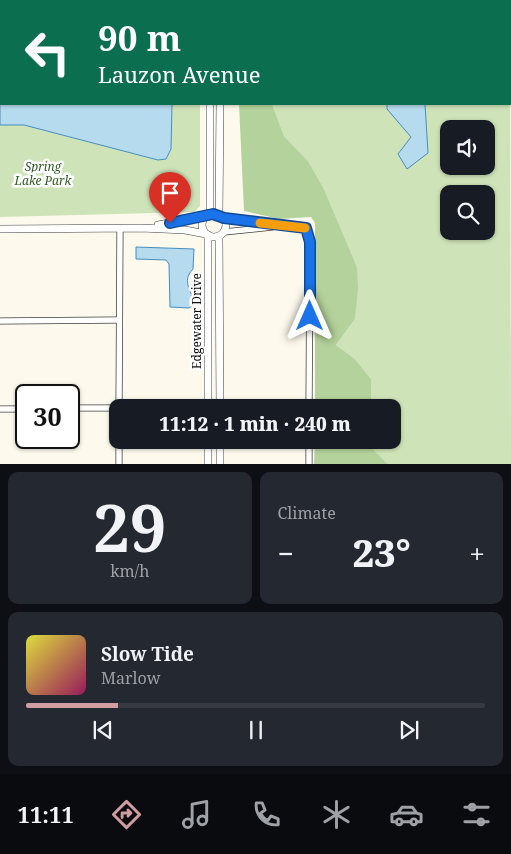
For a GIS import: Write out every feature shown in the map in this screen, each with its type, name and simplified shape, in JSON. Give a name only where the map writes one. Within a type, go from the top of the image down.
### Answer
[{"type":"street","points":[[207,235],[202,225],[208,215],[210,105]]},
{"type":"street","points":[[220,105],[222,216],[226,226],[221,235]]},
{"type":"street","points":[[141,228],[208,215],[306,228],[309,233],[310,399]]},
{"type":"street","points":[[0,229],[141,228],[185,230],[207,235],[221,235],[284,226]]},
{"type":"street","points":[[118,399],[120,228]]},
{"type":"street","name":"Edgewater Drive","points":[[207,235],[208,399]]},
{"type":"street","name":"Edgewater Drive","points":[[220,399],[221,235]]},
{"type":"street","points":[[0,321],[120,320]]},
{"type":"street","points":[[80,408],[109,408]]},
{"type":"street","points":[[0,409],[15,409]]},
{"type":"street","points":[[119,449],[119,464]]},
{"type":"street","points":[[208,449],[208,464]]},
{"type":"street","points":[[220,449],[220,464]]},
{"type":"street","points":[[309,449],[309,464]]},
{"type":"green space","name":"Spring Lake Park","points":[[172,105],[200,105],[200,206],[194,212],[0,217],[0,125],[24,125],[158,160],[171,149]]},
{"type":"green space","points":[[239,105],[272,105],[284,136],[308,161],[324,189],[357,267],[358,288],[355,319],[336,345],[355,359],[371,379],[371,399],[315,399],[315,223],[311,217],[279,219],[244,211]]},
{"type":"green space","points":[[272,105],[387,105],[387,109],[428,153],[425,105],[510,105],[511,464],[388,464],[373,449],[401,449],[401,399],[371,399],[371,379],[355,359],[336,345],[355,319],[357,267],[324,189],[308,161],[284,136]]},
{"type":"green space","points":[[315,449],[373,449],[388,464],[314,464]]},
{"type":"water","points":[[0,105],[172,105],[171,149],[166,159],[158,160],[24,125],[0,125]]},
{"type":"water","points":[[387,105],[425,105],[428,153],[407,169],[398,154],[411,137],[387,109]]},
{"type":"water","points":[[136,247],[194,249],[193,269],[188,278],[193,305],[189,308],[170,307],[169,264],[166,260],[136,259]]},
{"type":"slow traffic","points":[[260,223],[305,228]]},
{"type":"route","points":[[170,223],[213,214],[224,218],[306,228],[309,233],[310,242],[310,316]]}]
